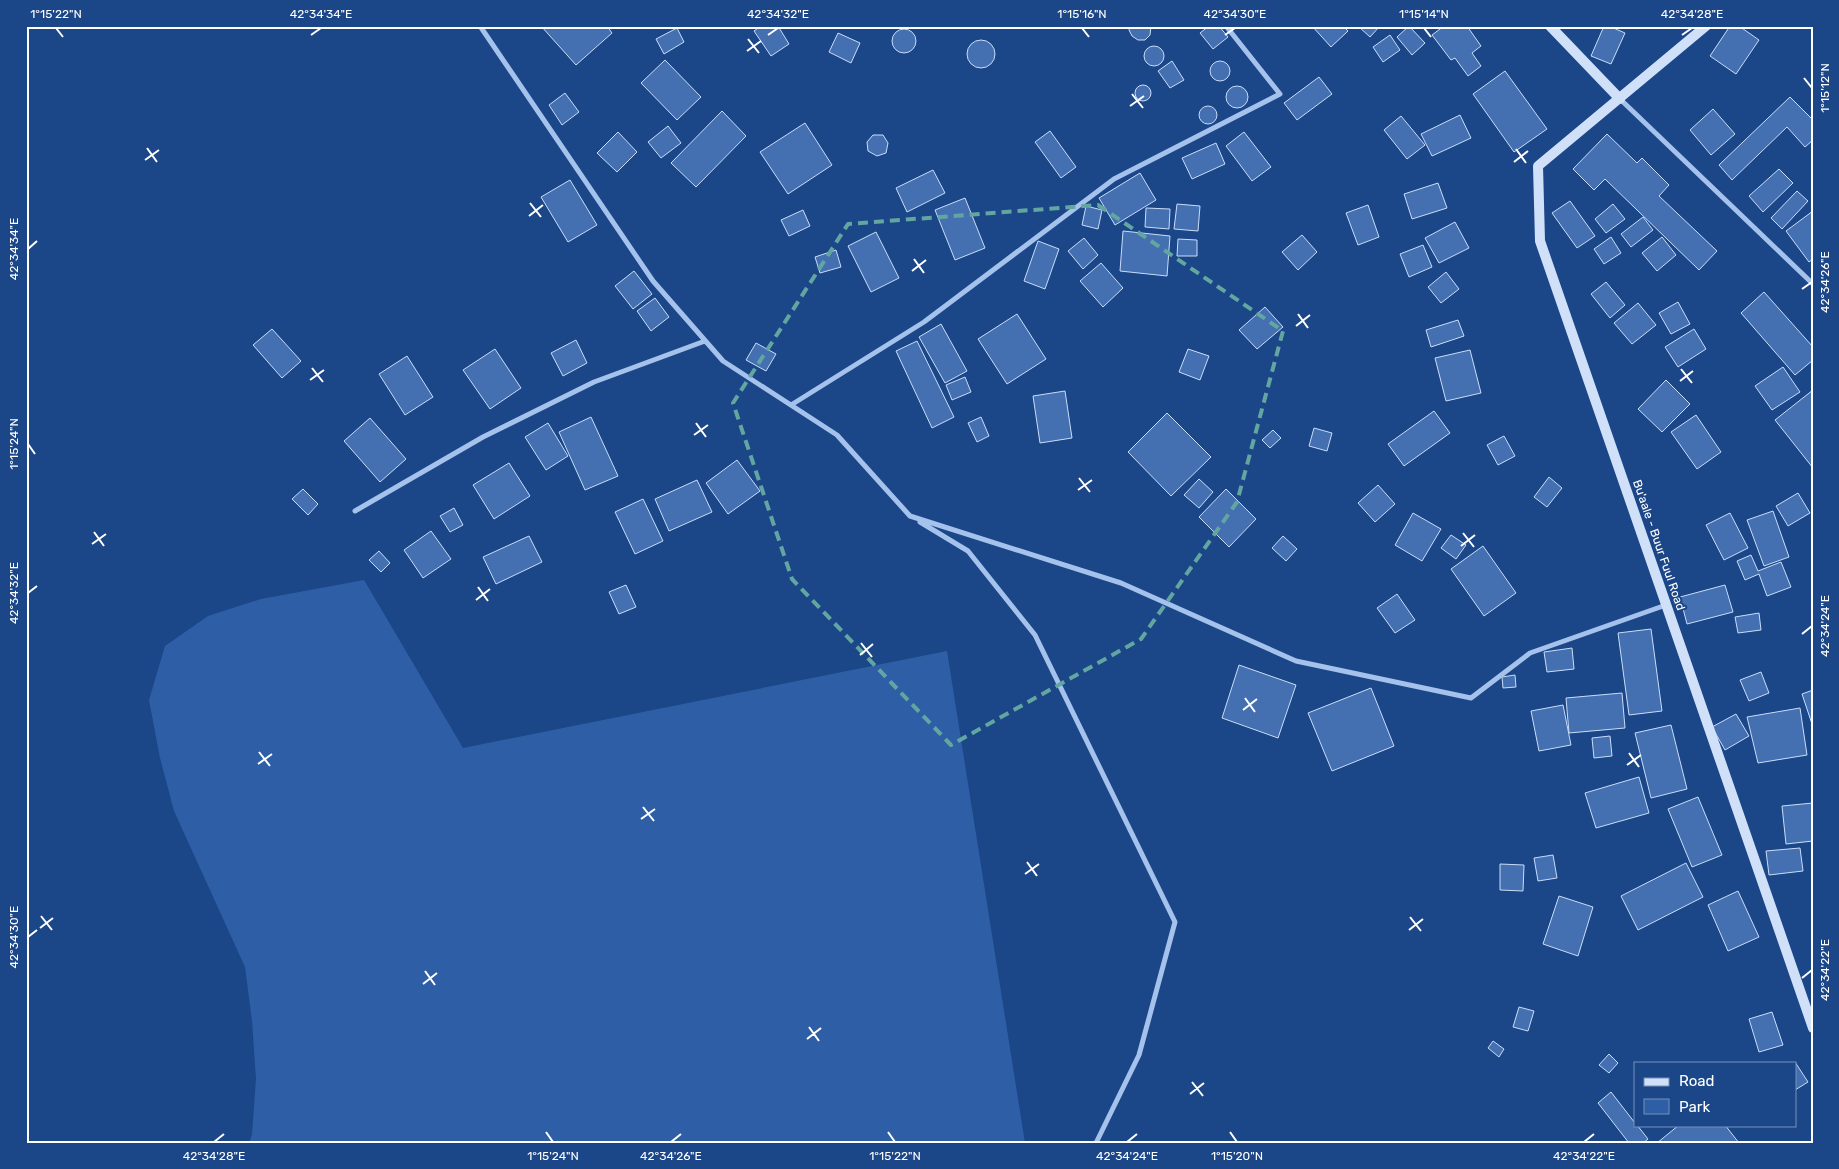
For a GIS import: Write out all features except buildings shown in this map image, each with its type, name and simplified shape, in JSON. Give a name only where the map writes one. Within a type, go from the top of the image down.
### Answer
[{"type":"street","points":[[480,26],[653,281],[723,361],[837,434],[910,516],[968,551],[1035,635],[1175,922],[1139,1055],[1096,1143]]},
{"type":"street","points":[[791,405],[924,322],[1114,179],[1280,94],[1226,26]]},
{"type":"street","points":[[1550,26],[1620,99],[1813,284]]},
{"type":"street","points":[[1620,99],[1706,26]]},
{"type":"street","name":"Bu'aale - Buur Fuul Road","points":[[1620,99],[1538,166],[1540,241],[1813,1028]]},
{"type":"street","points":[[355,511],[483,437],[594,382],[705,341]]},
{"type":"street","points":[[910,516],[1121,583],[1296,661],[1472,698],[1530,653],[1667,605]]},
{"type":"highlighted area","points":[[1098,205],[1283,331],[1237,502],[1141,639],[951,745],[792,579],[733,403],[848,224]]},
{"type":"green space","points":[[364,580],[463,748],[947,651],[1025,1143],[249,1143],[252,1134],[256,1079],[252,1021],[245,967],[174,811],[160,758],[149,700],[165,646],[208,616],[261,599]]}]
